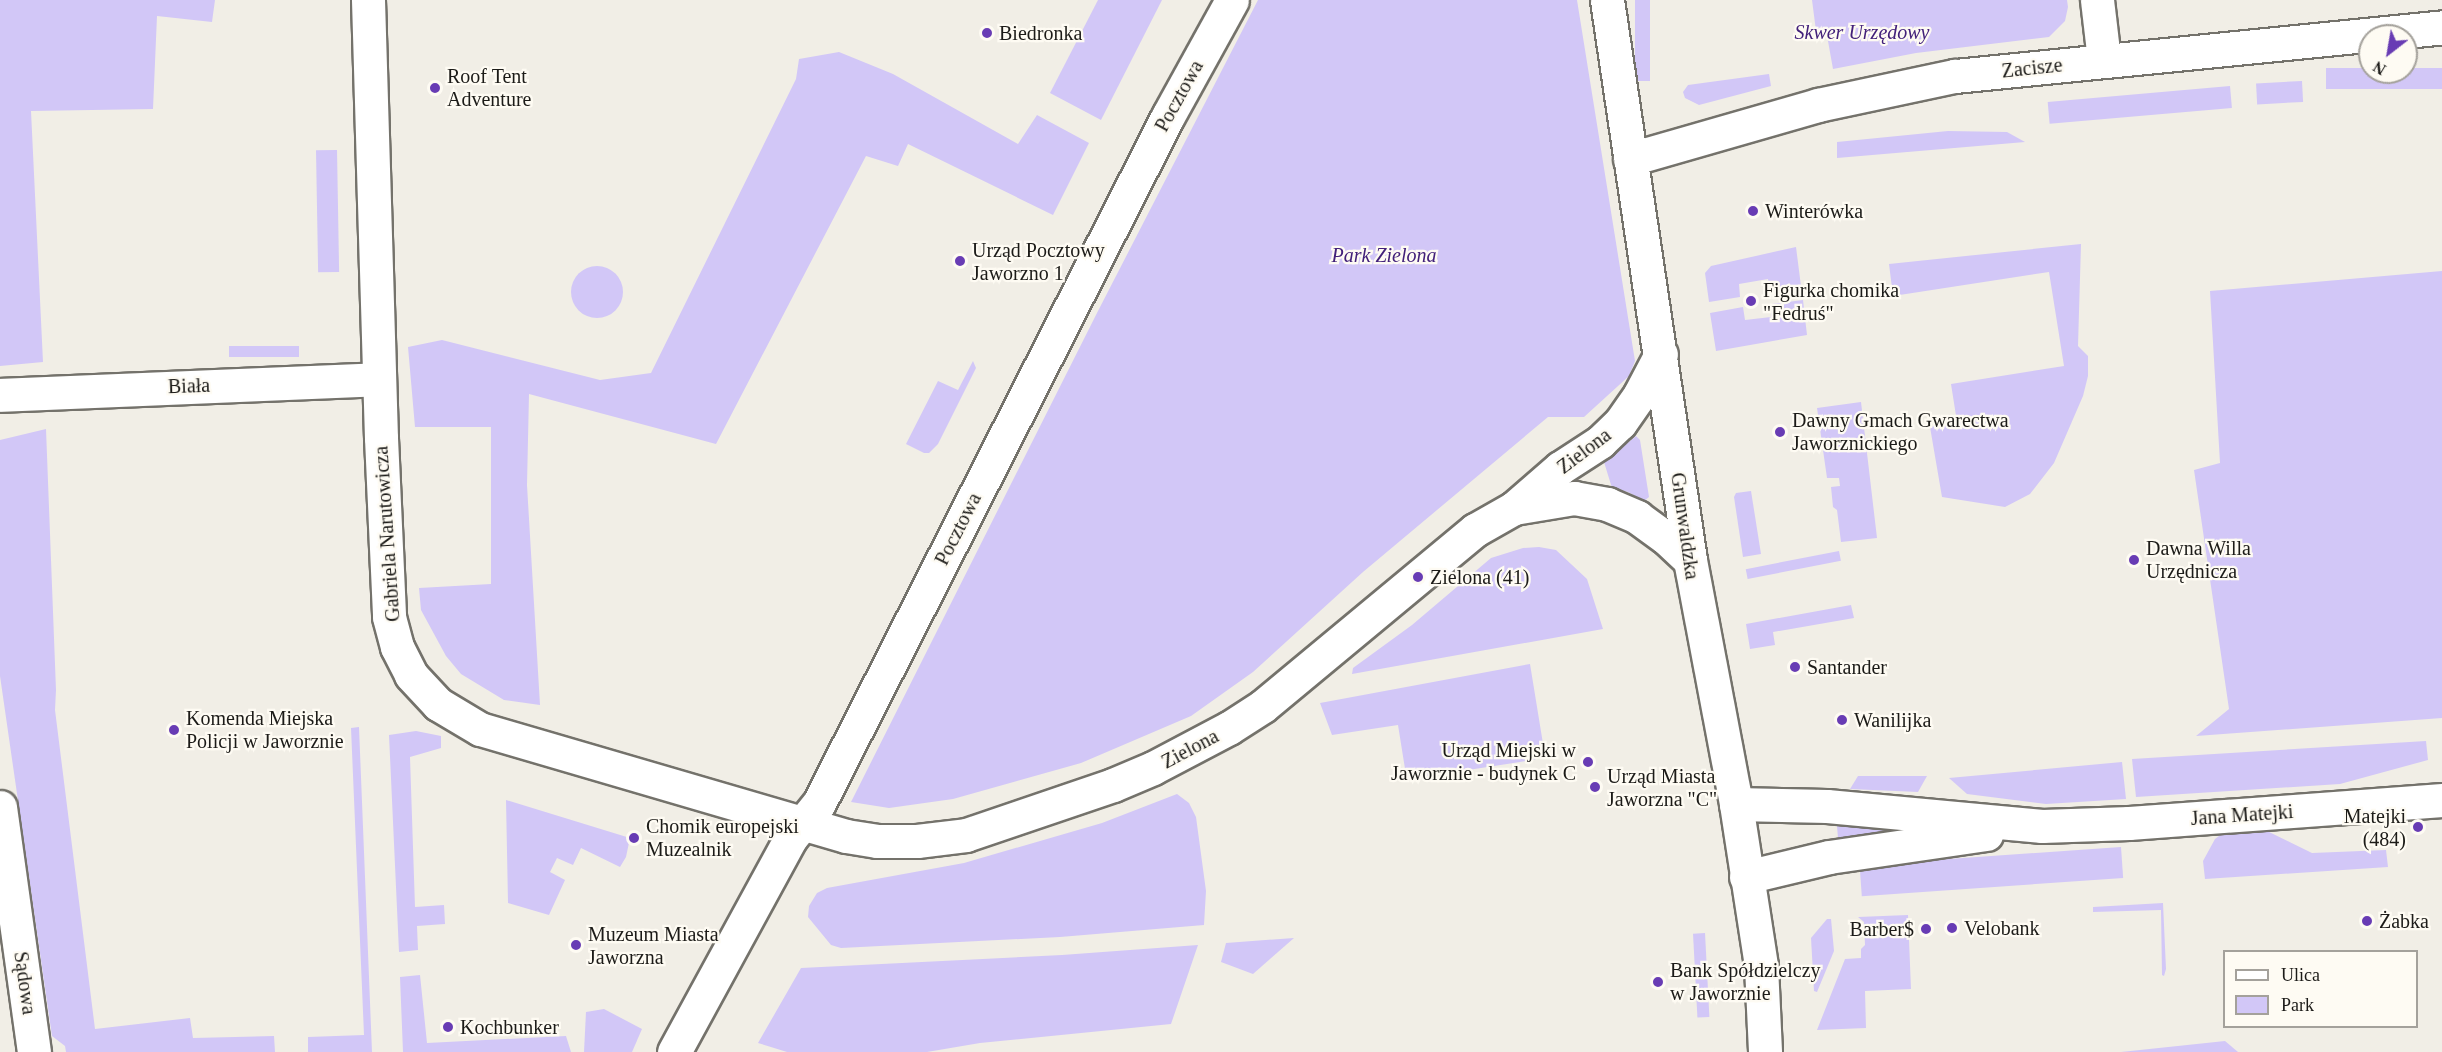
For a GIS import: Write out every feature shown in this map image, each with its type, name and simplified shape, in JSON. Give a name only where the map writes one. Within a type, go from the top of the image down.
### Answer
[{"type":"street","name":"Gabriela Narutowicza","points":[[368,0],[379,379],[389,616],[397,648],[411,675],[438,704],[480,729],[796,831]]},
{"type":"street","name":"Pocztowa","points":[[674,1052],[796,831],[824,792],[1163,126],[1232,0]]},
{"type":"street","name":"Grunwaldzka","points":[[1607,0],[1690,560],[1736,804],[1761,966],[1765,1052]]},
{"type":"street","points":[[2097,0],[2104,60]]},
{"type":"street","name":"Zacisze","points":[[1630,159],[1818,105],[1955,76],[2442,27]]},
{"type":"street","name":"Zielona","points":[[796,831],[877,841],[917,842],[966,835],[1036,812],[1153,768],[1203,743],[1263,706],[1466,537],[1514,507],[1560,468],[1600,442],[1620,423],[1640,394],[1661,354]]},
{"type":"street","name":"Biała","points":[[0,394],[379,379]]},
{"type":"street","name":"Zielona","points":[[1514,507],[1574,498],[1607,504],[1637,517],[1665,537],[1690,560]]},
{"type":"street","name":"Jana Matejki","points":[[1736,804],[1827,806],[2042,826],[2129,824],[2442,800]]},
{"type":"street","name":"Sądowa","points":[[0,807],[10,941],[34,1052]]},
{"type":"street","name":"Jana Matejki","points":[[1746,877],[1829,856],[2042,826]]},
{"type":"green space","points":[[0,0],[215,0],[212,22],[157,16],[153,109],[31,111],[43,362],[0,366]]},
{"type":"green space","points":[[1098,0],[1162,0],[1101,120],[1050,93]]},
{"type":"green space","name":"Park Zielona","points":[[1258,0],[1577,0],[1635,361],[1629,376],[1584,417],[1548,417],[1363,572],[1253,672],[1191,716],[1081,763],[953,799],[889,808],[851,802],[1098,311]]},
{"type":"green space","points":[[1635,0],[1650,0],[1650,81],[1635,81]]},
{"type":"green space","name":"Skwer Urzędowy","points":[[1812,0],[2067,0],[2068,7],[2065,21],[2049,37],[1916,53],[1833,69],[1826,30],[1816,31]]},
{"type":"green space","points":[[839,52],[893,74],[1018,144],[1037,115],[1089,143],[1053,215],[908,144],[898,166],[866,156],[716,444],[529,394],[527,485],[540,705],[504,700],[461,674],[446,656],[421,610],[419,588],[491,584],[491,427],[415,427],[408,347],[442,340],[600,380],[651,373],[796,79],[799,59]]},
{"type":"green space","points":[[2326,68],[2358,68],[2358,84],[2418,84],[2418,68],[2442,68],[2442,89],[2326,89]]},
{"type":"green space","points":[[1769,74],[1771,86],[1699,105],[1685,98],[1683,92],[1688,85]]},
{"type":"green space","points":[[2302,81],[2303,102],[2257,104],[2256,83]]},
{"type":"green space","points":[[2230,86],[2232,108],[2050,124],[2048,102]]},
{"type":"green space","points":[[1948,131],[2007,132],[2025,142],[1837,158],[1837,142]]},
{"type":"green space","points":[[316,150],[337,150],[339,272],[318,272]]},
{"type":"green space","points":[[2081,244],[2078,346],[2088,356],[2088,376],[2083,396],[2054,463],[2030,494],[2005,507],[1942,497],[1930,427],[1957,422],[1951,384],[2064,366],[2049,272],[1893,296],[1889,264]]},
{"type":"green space","points":[[1796,247],[1801,286],[1769,291],[1768,279],[1739,284],[1740,297],[1709,302],[1705,273],[1711,266]]},
{"type":"green space","points":[[592,266],[602,266],[611,270],[619,278],[623,292],[619,306],[611,314],[602,318],[592,318],[583,314],[575,306],[571,297],[571,287],[575,278],[583,270]]},
{"type":"green space","points":[[2442,271],[2442,718],[2196,736],[2229,709],[2194,470],[2220,463],[2210,291]]},
{"type":"green space","points":[[1803,300],[1807,335],[1716,351],[1710,313],[1743,307],[1745,320],[1771,317],[1771,304]]},
{"type":"green space","points":[[229,346],[299,346],[299,357],[229,357]]},
{"type":"green space","points":[[973,361],[976,368],[938,444],[929,453],[924,453],[906,444],[938,381],[958,390]]},
{"type":"green space","points":[[1861,402],[1877,538],[1841,542],[1831,487],[1840,486],[1839,478],[1827,478],[1817,408]]},
{"type":"green space","points":[[46,429],[55,710],[95,1029],[190,1018],[193,1038],[274,1036],[275,1052],[66,1052],[65,1046],[52,1036],[0,676],[0,440]]},
{"type":"green space","points":[[1636,436],[1640,440],[1649,497],[1644,501],[1628,492],[1612,488],[1604,462]]},
{"type":"green space","points":[[1751,491],[1761,554],[1743,557],[1734,497],[1736,493]]},
{"type":"green space","points":[[1539,547],[1556,550],[1587,579],[1603,629],[1352,674],[1353,668],[1412,625],[1491,558],[1523,548]]},
{"type":"green space","points":[[1839,551],[1841,561],[1748,579],[1746,569]]},
{"type":"green space","points":[[1851,605],[1854,618],[1773,632],[1775,645],[1750,649],[1746,624]]},
{"type":"green space","points":[[1530,664],[1545,756],[1533,760],[1416,778],[1406,775],[1398,725],[1332,735],[1320,703]]},
{"type":"green space","points":[[359,727],[372,1052],[308,1052],[308,1037],[364,1035],[351,728]]},
{"type":"green space","points":[[416,731],[441,736],[441,748],[410,757],[415,907],[444,905],[445,924],[417,926],[418,950],[399,952],[389,735]]},
{"type":"green space","points":[[2426,741],[2428,760],[2340,784],[2136,797],[2132,759]]},
{"type":"green space","points":[[2122,762],[2126,799],[2046,804],[1967,794],[1949,778]]},
{"type":"green space","points":[[1858,776],[1927,776],[1918,792],[1850,789]]},
{"type":"green space","points":[[1177,794],[1189,803],[1196,817],[1206,891],[1204,925],[1060,937],[841,948],[831,945],[808,917],[809,906],[817,893],[827,888],[964,863],[1102,823]]},
{"type":"green space","points":[[506,800],[630,838],[626,857],[620,867],[581,848],[573,865],[557,858],[550,872],[565,880],[549,915],[508,903]]},
{"type":"green space","points":[[1837,826],[1899,829],[1899,832],[1838,838]]},
{"type":"green space","points":[[2265,830],[2312,853],[2386,850],[2388,867],[2205,879],[2203,861],[2215,839],[2223,833]]},
{"type":"green space","points":[[2121,847],[2123,878],[1862,896],[1860,865]]},
{"type":"green space","points":[[2163,903],[2166,969],[2164,976],[2162,975],[2161,910],[2093,912],[2093,907]]},
{"type":"green space","points":[[1908,915],[1911,989],[1865,991],[1866,1028],[1817,1030],[1845,959],[1861,958],[1861,949],[1865,945],[1864,922],[1858,917]]},
{"type":"green space","points":[[1827,919],[1831,919],[1834,951],[1817,992],[1814,991],[1811,938]]},
{"type":"green space","points":[[1705,933],[1709,1017],[1697,1018],[1693,934]]},
{"type":"green space","points":[[1294,938],[1253,974],[1221,962],[1226,943]]},
{"type":"green space","points":[[1198,945],[1171,1024],[980,1043],[927,1052],[787,1052],[758,1043],[801,968],[1062,955]]},
{"type":"green space","points":[[420,975],[427,1043],[566,1036],[571,1052],[403,1052],[400,977]]},
{"type":"green space","points":[[604,1009],[642,1029],[632,1052],[584,1052],[586,1012]]},
{"type":"green space","points":[[2225,1041],[2238,1052],[2121,1052]]},
{"type":"place","name":"Biedronka","points":[[987,33]]},
{"type":"place","name":"Roof Tent Adventure","points":[[435,88]]},
{"type":"place","name":"Winterówka","points":[[1753,211]]},
{"type":"place","name":"Urząd Pocztowy Jaworzno 1","points":[[960,261]]},
{"type":"place","name":"Figurka chomika \"Fedruś\"","points":[[1751,301]]},
{"type":"place","name":"Dawny Gmach Gwarectwa Jaworznickiego","points":[[1780,432]]},
{"type":"place","name":"Dawna Willa Urzędnicza","points":[[2134,560]]},
{"type":"place","name":"Zielona (41)","points":[[1418,577]]},
{"type":"place","name":"Santander","points":[[1795,667]]},
{"type":"place","name":"Wanilijka","points":[[1842,720]]},
{"type":"place","name":"Komenda Miejska Policji w Jaworznie","points":[[174,730]]},
{"type":"place","name":"Urząd Miejski w Jaworznie - budynek C","points":[[1588,762]]},
{"type":"place","name":"Urząd Miasta Jaworzna \"C\"","points":[[1595,787]]},
{"type":"place","name":"Matejki (484)","points":[[2418,827]]},
{"type":"place","name":"Chomik europejski Muzealnik","points":[[634,838]]},
{"type":"place","name":"Żabka","points":[[2367,921]]},
{"type":"place","name":"Velobank","points":[[1952,928]]},
{"type":"place","name":"Barber$","points":[[1926,929]]},
{"type":"place","name":"Muzeum Miasta Jaworzna","points":[[576,945]]},
{"type":"place","name":"Bank Spółdzielczy w Jaworznie","points":[[1658,982]]},
{"type":"place","name":"Kochbunker","points":[[448,1027]]}]
